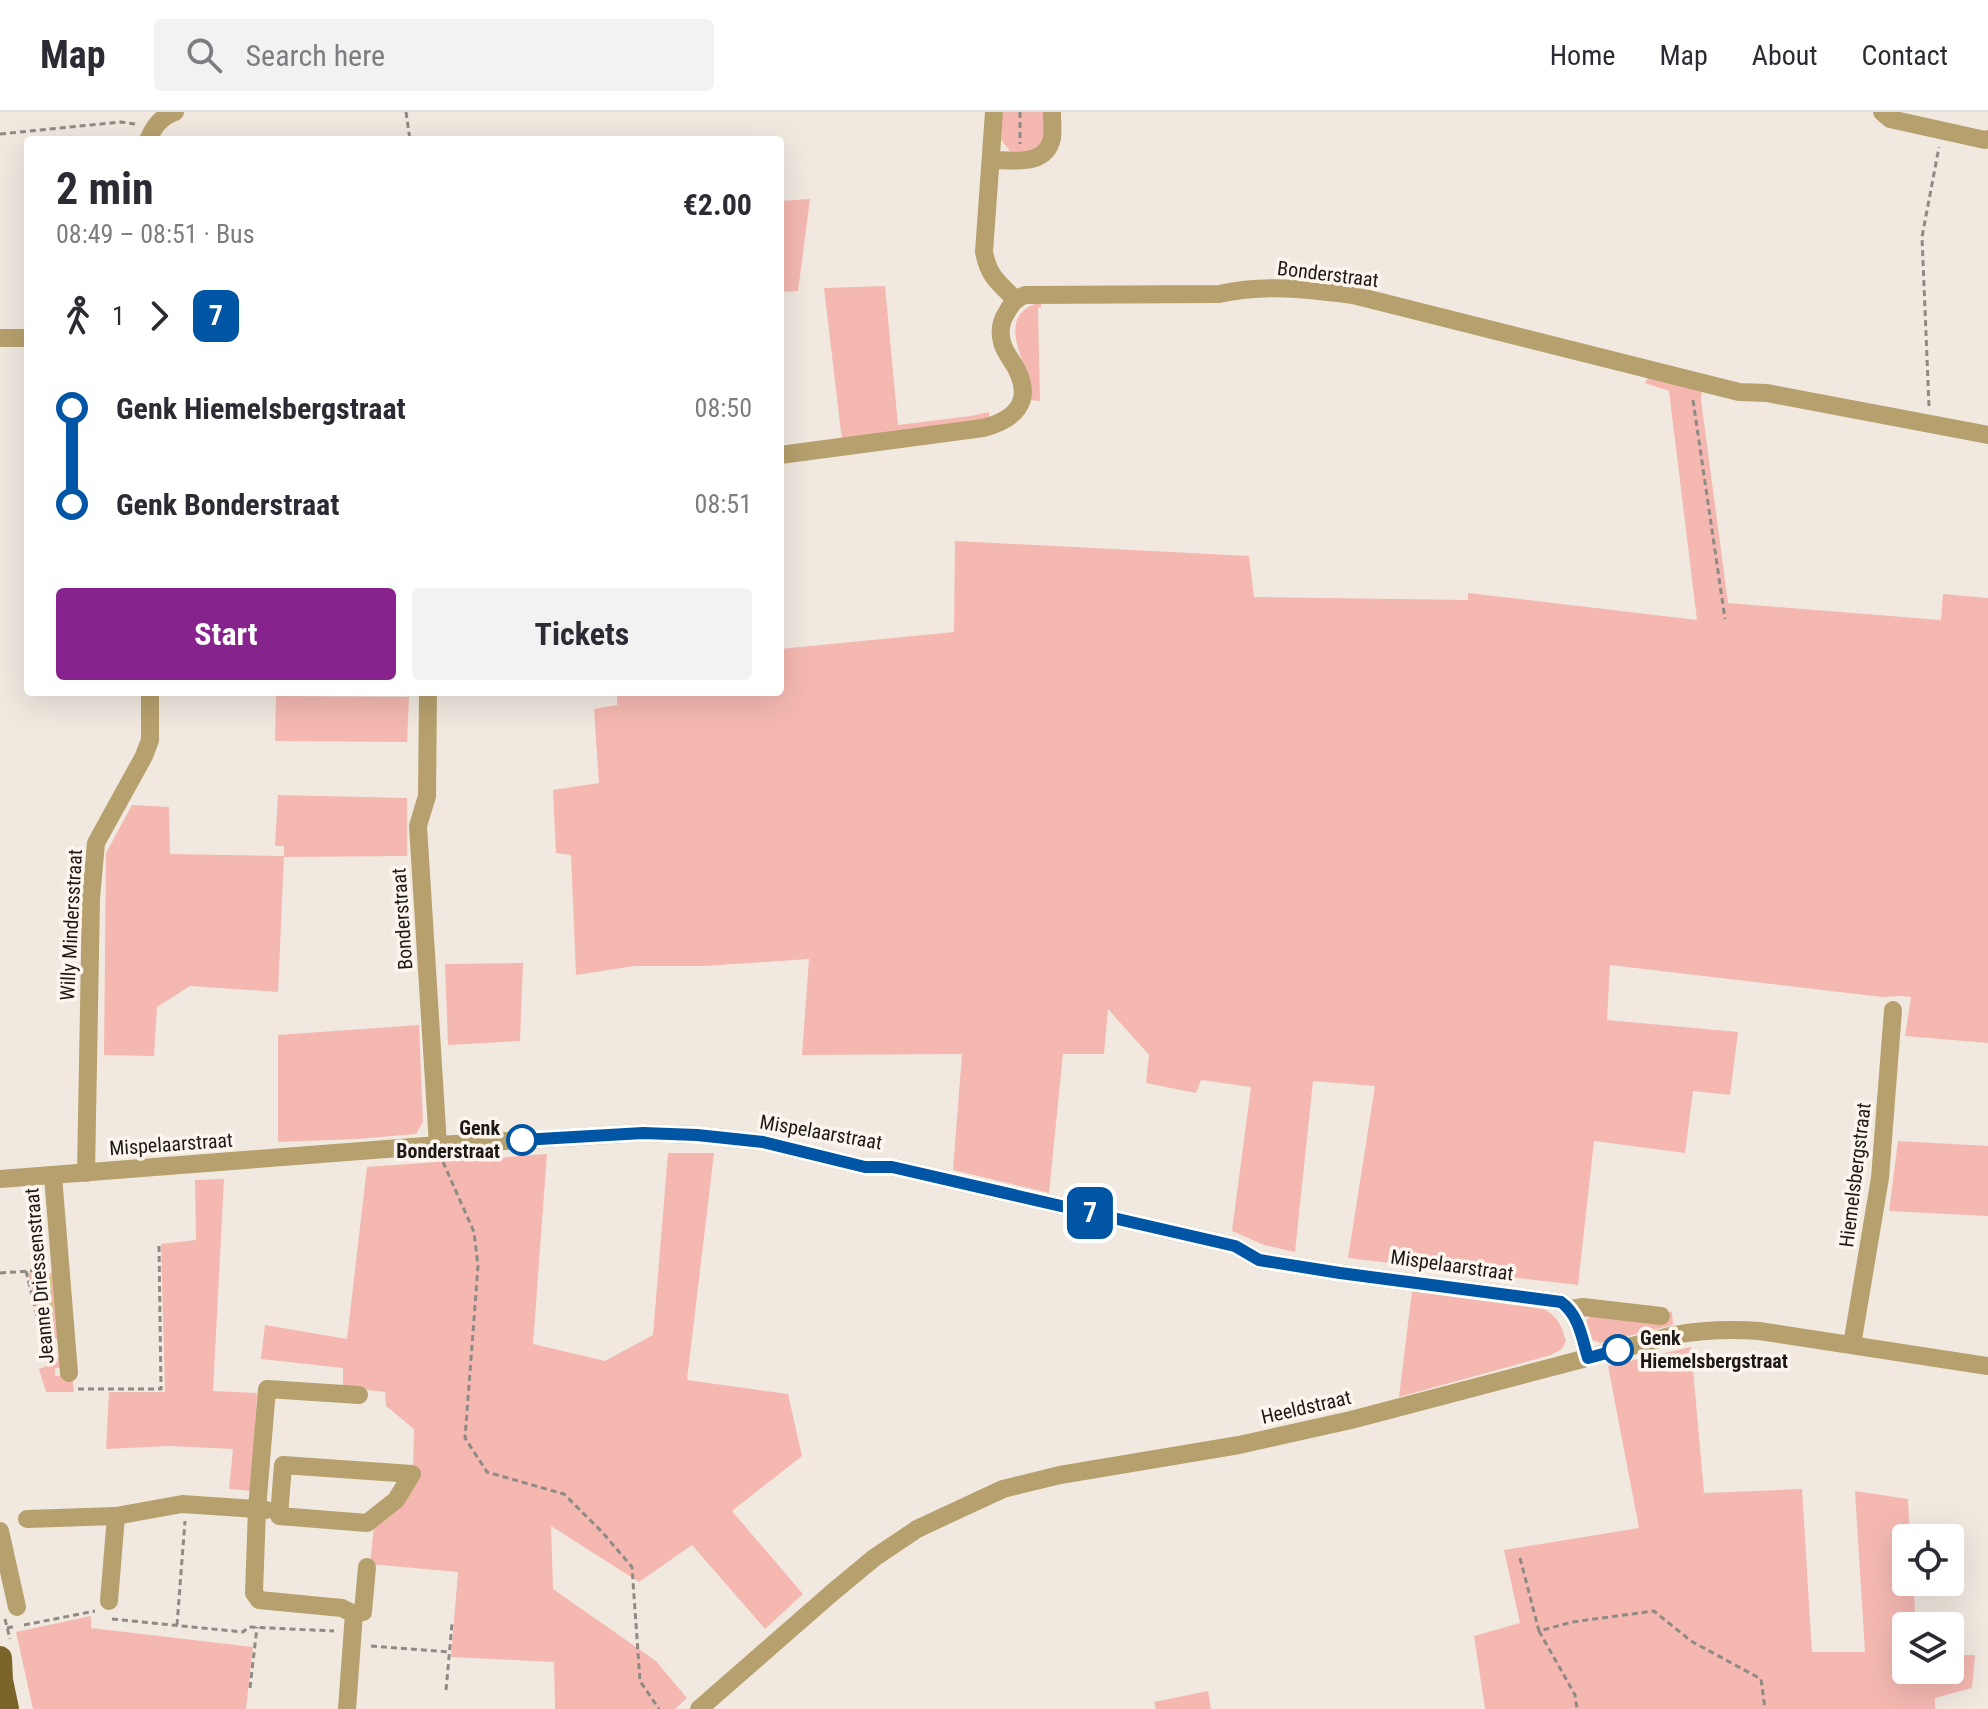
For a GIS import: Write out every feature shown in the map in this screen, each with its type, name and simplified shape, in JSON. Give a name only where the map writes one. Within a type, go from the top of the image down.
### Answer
[{"type":"main road","points":[[0,1658],[7,1709]]},
{"type":"street","points":[[146,133],[165,116],[175,112]]},
{"type":"street","points":[[784,454],[983,428],[999,424],[1016,413],[1023,384],[1002,346],[1000,331],[1003,317],[1015,299],[994,279],[984,252],[994,112]]},
{"type":"street","points":[[991,160],[1038,158],[1052,138],[1052,112]]},
{"type":"street","points":[[1882,112],[1890,119],[1988,139]]},
{"type":"street","name":"Bonderstraat","points":[[1015,299],[1025,295],[1219,294],[1247,288],[1306,289],[1353,295],[1739,392],[1767,393],[1988,435]]},
{"type":"street","points":[[0,338],[24,338]]},
{"type":"street","name":"Willy Mindersstraat","points":[[86,1173],[91,898],[96,843],[150,740],[150,696]]},
{"type":"street","name":"Bonderstraat","points":[[428,696],[427,796],[418,826],[439,1149]]},
{"type":"street","name":"Hiemelsbergstraat","points":[[1852,1345],[1880,1178],[1893,1010]]},
{"type":"street","name":"Mispelaarstraat","points":[[0,1179],[643,1133],[697,1135],[763,1142],[865,1167],[892,1167],[1235,1246],[1259,1260],[1561,1302],[1571,1309],[1583,1307],[1661,1316]]},
{"type":"street","name":"Jeanne Driessenstraat","points":[[53,1176],[72,1381]]},
{"type":"street","points":[[1571,1309],[1588,1358]]},
{"type":"street","name":"Heeldstraat","points":[[699,1709],[874,1558],[917,1529],[1003,1489],[1060,1475],[1239,1445],[1351,1420],[1700,1330],[1759,1331],[1988,1366]]},
{"type":"street","points":[[359,1395],[267,1389],[254,1593],[259,1600],[342,1608],[354,1614],[363,1612],[367,1567]]},
{"type":"street","points":[[283,1465],[412,1474],[396,1500],[367,1523],[279,1516],[282,1471],[283,1465]]},
{"type":"street","points":[[260,1470],[400,1479]]},
{"type":"street","points":[[27,1519],[116,1516],[182,1504],[367,1517]]},
{"type":"street","points":[[105,1610],[116,1516]]},
{"type":"street","points":[[0,1531],[17,1607]]},
{"type":"street","points":[[347,1709],[354,1614]]},
{"type":"path","points":[[406,112],[409,136]]},
{"type":"path","points":[[1020,112],[1020,147]]},
{"type":"path","points":[[0,134],[121,122],[146,133]]},
{"type":"path","points":[[1929,418],[1922,237],[1940,143]]},
{"type":"path","points":[[1691,380],[1725,619]]},
{"type":"path","points":[[439,1149],[474,1232],[478,1266],[465,1438],[487,1472],[564,1494],[632,1567],[640,1681],[659,1709]]},
{"type":"path","points":[[72,1381],[161,1389],[159,1246]]},
{"type":"path","points":[[0,1273],[55,1269]]},
{"type":"path","points":[[26,1271],[47,1356]]},
{"type":"path","points":[[177,1625],[186,1510]]},
{"type":"path","points":[[1520,1558],[1539,1631],[1575,1695],[1577,1709]]},
{"type":"path","points":[[7,1628],[105,1610],[177,1625],[243,1632],[249,1627],[346,1632]]},
{"type":"path","points":[[1539,1631],[1572,1622],[1654,1611],[1691,1641],[1761,1679],[1765,1709]]},
{"type":"path","points":[[446,1690],[452,1624]]},
{"type":"path","points":[[250,1688],[257,1627]]},
{"type":"path","points":[[359,1645],[449,1652]]},
{"type":"shaded area","points":[[1002,112],[1046,112],[1045,139],[1039,150],[1011,152],[1001,140]]},
{"type":"shaded area","points":[[810,199],[798,291],[784,292],[784,201]]},
{"type":"shaded area","points":[[885,286],[898,425],[989,412],[989,420],[843,440],[824,288]]},
{"type":"shaded area","points":[[1041,302],[1038,308],[1040,401],[1028,400],[1029,380],[1018,346],[1016,325],[1019,315]]},
{"type":"shaded area","points":[[1649,376],[1702,390],[1728,603],[1941,620],[1943,594],[1988,598],[1988,1043],[1905,1036],[1911,997],[1882,997],[1610,965],[1607,1020],[1738,1032],[1730,1095],[1693,1091],[1685,1153],[1594,1141],[1578,1285],[1348,1258],[1375,1086],[1313,1081],[1295,1252],[1264,1245],[1232,1231],[1251,1087],[1201,1080],[1196,1093],[1146,1083],[1149,1055],[1108,1009],[1104,1054],[1063,1054],[1049,1193],[953,1170],[962,1054],[802,1055],[809,959],[705,966],[634,966],[576,975],[571,855],[556,853],[553,790],[599,783],[594,709],[617,705],[617,696],[784,696],[784,649],[954,632],[955,541],[1249,556],[1254,597],[1468,600],[1468,593],[1697,620],[1669,391],[1645,383]]},
{"type":"shaded area","points":[[276,696],[409,697],[407,742],[275,741]]},
{"type":"shaded area","points":[[278,795],[407,798],[407,856],[284,857],[278,992],[190,986],[157,1007],[154,1056],[104,1055],[106,853],[132,805],[169,807],[170,854],[284,856],[284,846],[275,846]]},
{"type":"shaded area","points":[[523,963],[520,1041],[448,1045],[445,964]]},
{"type":"shaded area","points":[[419,1025],[423,1122],[416,1134],[278,1142],[278,1035]]},
{"type":"shaded area","points":[[1898,1141],[1988,1146],[1988,1216],[1889,1211]]},
{"type":"shaded area","points":[[668,1153],[714,1153],[687,1380],[788,1394],[802,1456],[732,1511],[803,1594],[765,1629],[692,1545],[639,1582],[551,1526],[553,1589],[656,1661],[687,1698],[675,1709],[555,1709],[554,1662],[451,1657],[458,1572],[370,1564],[375,1517],[413,1473],[414,1429],[386,1406],[385,1392],[343,1387],[343,1368],[261,1359],[265,1325],[347,1339],[367,1167],[547,1154],[533,1344],[605,1361],[653,1335]]},
{"type":"shaded area","points":[[224,1179],[213,1391],[257,1393],[252,1491],[229,1489],[233,1449],[170,1446],[106,1449],[109,1392],[165,1392],[161,1244],[196,1240],[195,1180]]},
{"type":"shaded area","points":[[28,1273],[55,1273],[60,1338],[52,1339],[54,1358],[61,1358],[62,1368],[55,1368],[55,1376],[72,1375],[74,1392],[46,1392],[39,1369],[47,1366],[45,1359],[49,1358]]},
{"type":"shaded area","points":[[45,1275],[51,1278],[54,1332],[47,1331],[33,1282],[34,1277]]},
{"type":"shaded area","points":[[1412,1291],[1544,1309],[1559,1322],[1566,1341],[1562,1349],[1551,1355],[1399,1397]]},
{"type":"shaded area","points":[[1672,1311],[1673,1325],[1600,1343],[1591,1339],[1586,1323],[1588,1318],[1595,1316],[1657,1324]]},
{"type":"shaded area","points":[[1691,1347],[1704,1493],[1802,1489],[1812,1652],[1865,1652],[1855,1491],[1908,1499],[1909,1524],[1892,1524],[1892,1596],[1914,1596],[1915,1612],[1892,1612],[1892,1684],[1964,1684],[1964,1655],[1975,1655],[1972,1688],[1935,1698],[1935,1709],[1485,1709],[1474,1636],[1520,1623],[1504,1550],[1639,1528],[1608,1366]]},
{"type":"shaded area","points":[[91,1616],[91,1628],[253,1647],[246,1709],[33,1709],[16,1632]]},
{"type":"shaded area","points":[[1208,1691],[1211,1709],[1156,1709],[1154,1702]]},
{"type":"bus line","name":"7","points":[[522,1140],[643,1133],[763,1142],[865,1167],[892,1167],[1235,1246],[1259,1260],[1561,1302],[1571,1309],[1588,1358],[1618,1350]]},
{"type":"place","name":"Genk Bonderstraat","points":[[522,1140]]},
{"type":"place","name":"Genk Hiemelsbergstraat","points":[[1618,1350]]}]
